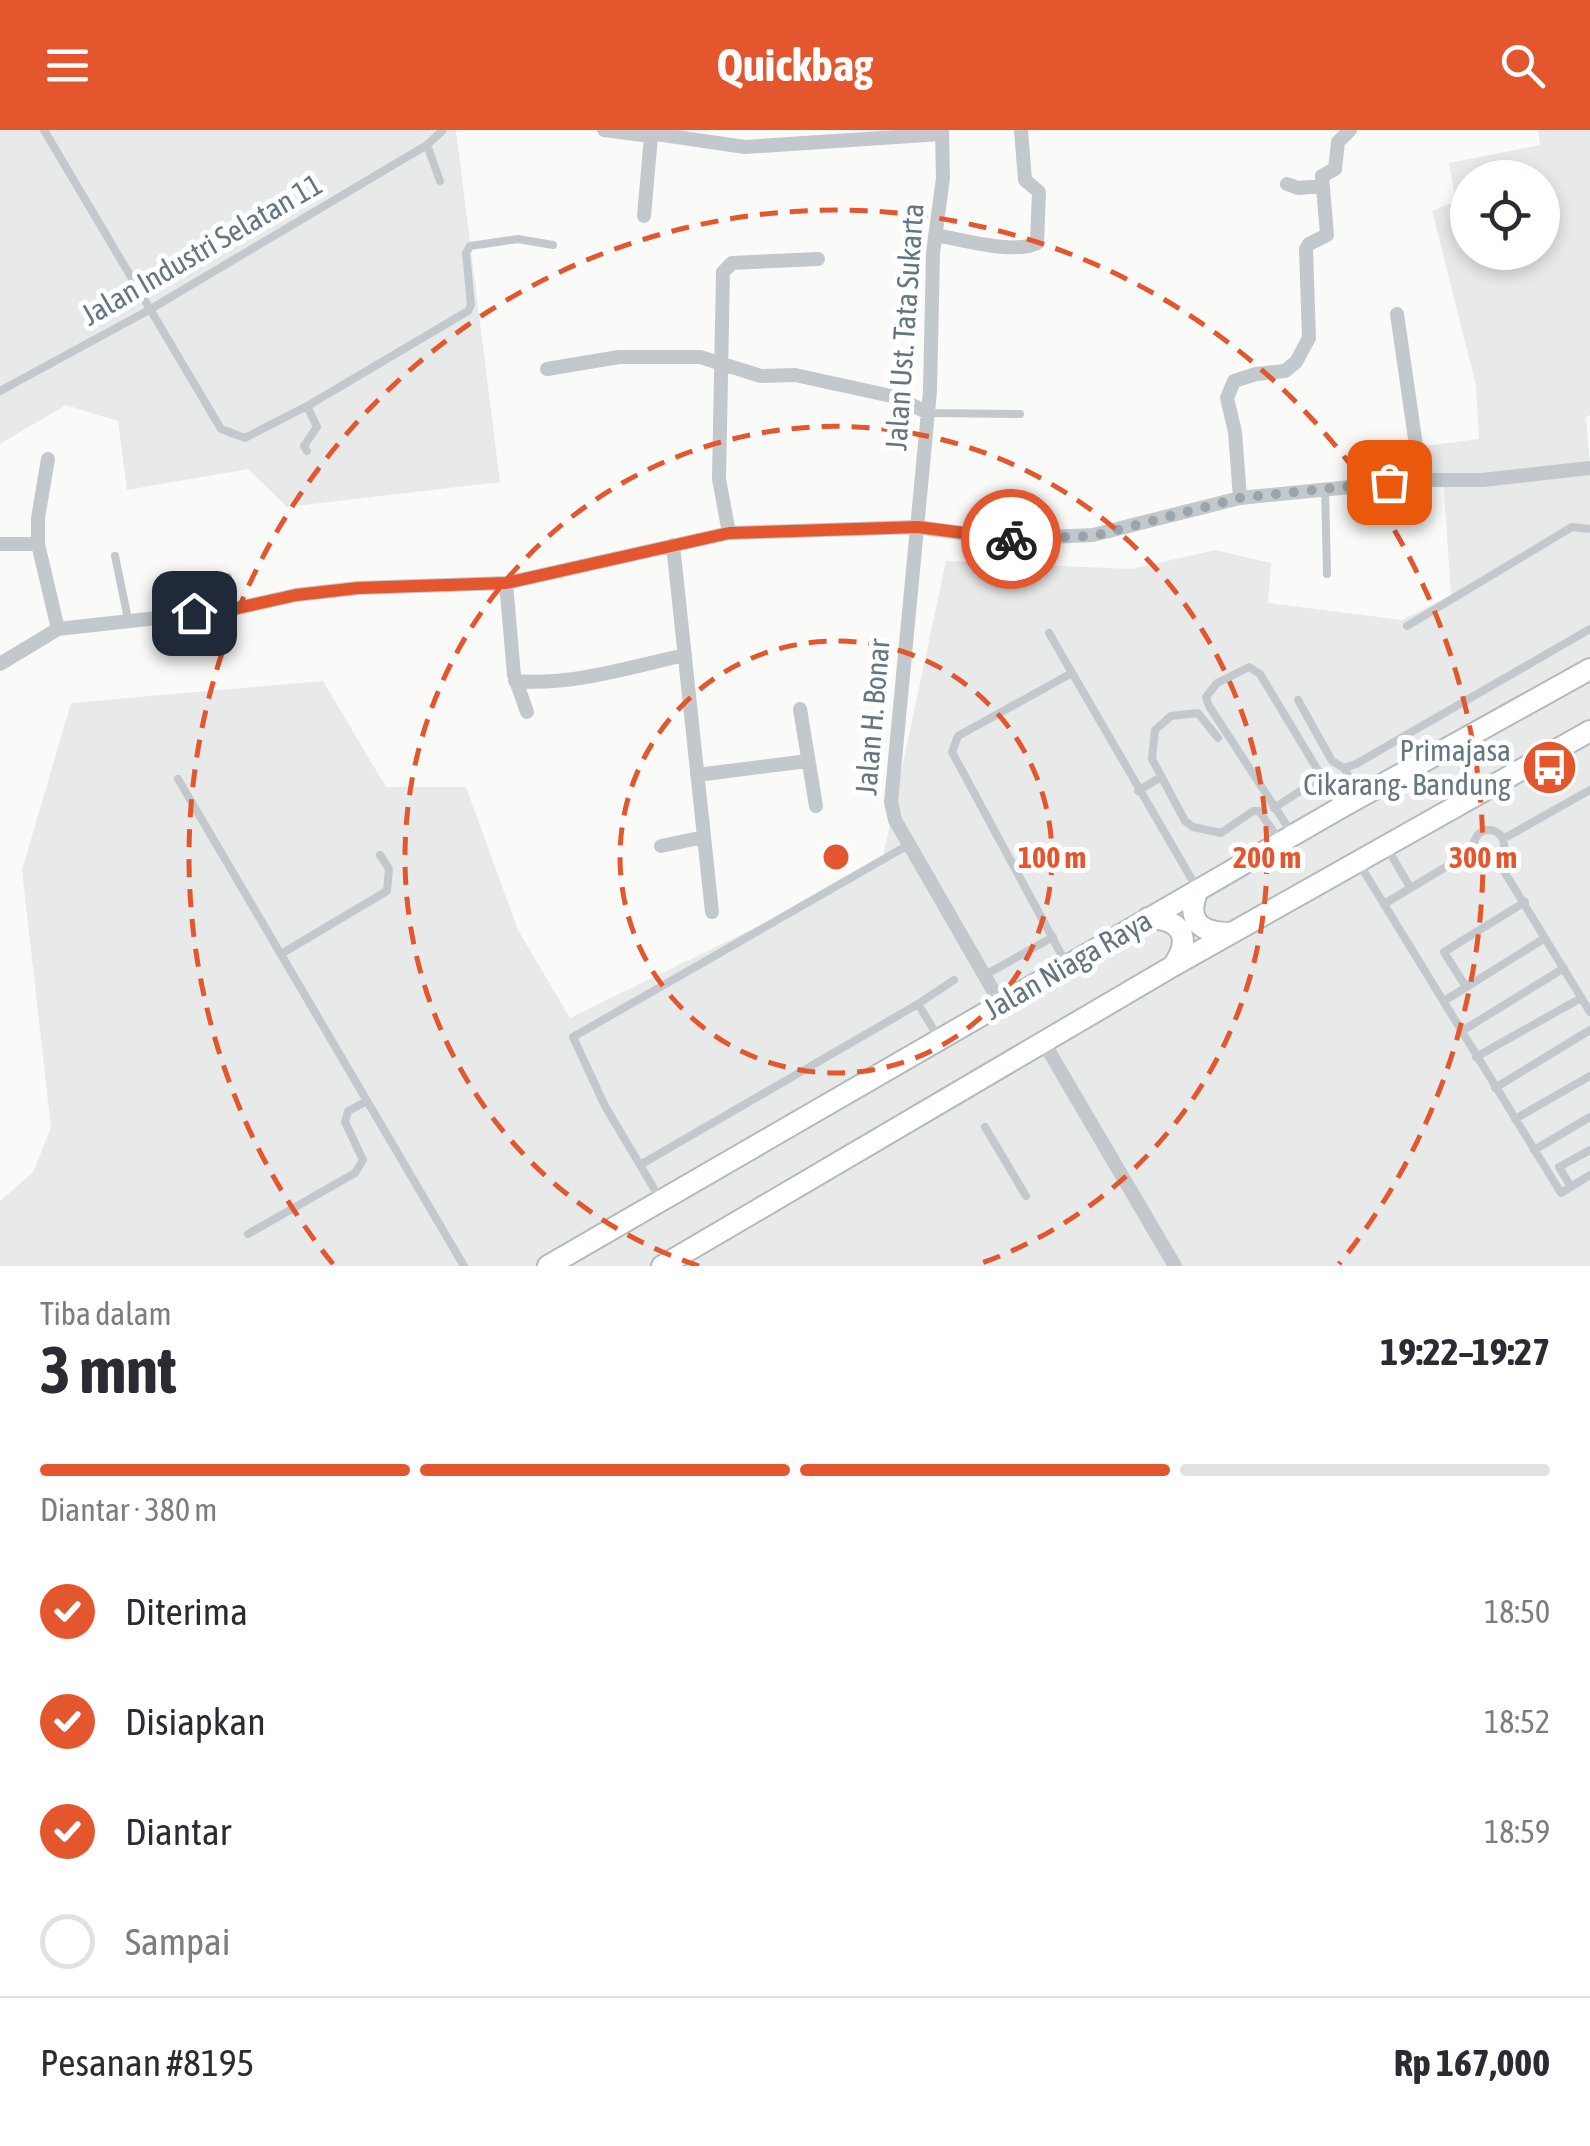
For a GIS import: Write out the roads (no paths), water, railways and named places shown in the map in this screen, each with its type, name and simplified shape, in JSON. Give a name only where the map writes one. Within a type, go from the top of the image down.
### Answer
[{"type":"main road","name":"Jalan Niaga Raya","points":[[548,1266],[1360,796],[1590,669]]},
{"type":"main road","name":"Jalan Niaga Raya","points":[[662,1266],[1385,844],[1590,730]]},
{"type":"main road","points":[[1198,890],[1192,904],[1194,917],[1202,928],[1231,933]]},
{"type":"main road","points":[[1148,918],[1164,918],[1177,926],[1184,938],[1183,952],[1174,966]]},
{"type":"street","points":[[604,130],[745,147],[942,132]]},
{"type":"street","points":[[935,235],[1012,248],[1037,243],[1039,192],[1024,180],[1021,130]]},
{"type":"street","points":[[1240,498],[1235,432],[1227,398],[1234,381],[1285,371],[1296,362],[1309,338],[1306,249],[1327,236],[1324,174],[1335,168],[1338,142],[1350,130]]},
{"type":"street","name":"Jalan Ust. Tata Sukarta","points":[[918,527],[928,413],[935,235],[943,178],[942,132]]},
{"type":"street","points":[[644,216],[652,136]]},
{"type":"street","points":[[1286,184],[1298,188],[1322,186]]},
{"type":"street","points":[[729,533],[719,479],[722,283],[727,266],[818,258]]},
{"type":"street","points":[[1397,314],[1421,480]]},
{"type":"street","points":[[547,369],[619,357],[700,357],[761,376],[808,378],[896,397],[928,413]]},
{"type":"street","points":[[48,459],[38,518],[38,544],[58,629]]},
{"type":"street","points":[[0,664],[58,629],[229,610],[296,595],[358,588],[506,583],[729,533],[918,527],[1005,539],[1094,536],[1240,498],[1590,468]]},
{"type":"street","name":"Jalan H. Bonar","points":[[918,527],[891,802],[895,820],[1001,1004]]},
{"type":"street","points":[[0,544],[38,544]]},
{"type":"street","points":[[673,545],[712,912]]},
{"type":"street","points":[[506,583],[515,681],[527,712]]},
{"type":"street","points":[[515,681],[552,681],[685,655]]},
{"type":"street","points":[[800,710],[816,806]]},
{"type":"street","points":[[698,775],[808,761]]},
{"type":"street","points":[[661,846],[704,836]]},
{"type":"street","points":[[1044,1043],[1174,1266]]},
{"type":"lane","points":[[44,130],[221,430],[230,435],[245,438],[307,406],[468,311],[471,304],[466,253],[470,246],[518,239],[553,245]]},
{"type":"lane","name":"Jalan Industri Selatan 11","points":[[0,392],[148,310],[426,145],[442,130]]},
{"type":"lane","points":[[426,145],[440,181]]},
{"type":"lane","points":[[306,451],[304,446],[317,427],[307,406]]},
{"type":"lane","points":[[928,413],[1020,414]]},
{"type":"lane","points":[[1324,488],[1328,574]]},
{"type":"lane","points":[[1407,626],[1572,527],[1590,529]]},
{"type":"lane","points":[[115,556],[128,619]]},
{"type":"lane","points":[[228,577],[229,610]]},
{"type":"lane","points":[[1344,768],[1590,629]]},
{"type":"lane","points":[[1049,633],[1198,890]]},
{"type":"lane","points":[[1287,838],[1274,808],[1208,706],[1209,689],[1217,683],[1242,669],[1255,669],[1340,808]]},
{"type":"lane","points":[[1068,965],[952,752],[958,736],[1072,673]]},
{"type":"lane","points":[[1298,700],[1332,761],[1344,768],[1360,796]]},
{"type":"lane","points":[[1218,738],[1198,712],[1163,720],[1155,730],[1152,759],[1189,825],[1221,833],[1259,811],[1287,838]]},
{"type":"lane","points":[[1138,791],[1161,777]]},
{"type":"lane","points":[[1274,808],[1322,777]]},
{"type":"lane","points":[[178,779],[464,1266]]},
{"type":"lane","points":[[1503,839],[1590,790]]},
{"type":"lane","points":[[1486,830],[1496,831],[1503,839],[1504,850],[1496,858],[1481,858],[1474,850],[1476,835],[1486,830]]},
{"type":"lane","points":[[661,1201],[605,1106],[573,1037],[910,844]]},
{"type":"lane","points":[[1385,844],[1410,887]]},
{"type":"lane","points":[[1384,904],[1474,850]]},
{"type":"lane","points":[[281,954],[387,892],[389,869],[380,855]]},
{"type":"lane","points":[[1496,858],[1590,1012]]},
{"type":"lane","points":[[1357,862],[1561,1192],[1590,1176]]},
{"type":"lane","points":[[1466,987],[1444,952],[1524,902]]},
{"type":"lane","points":[[985,975],[1053,937]]},
{"type":"lane","points":[[1444,1001],[1546,938]]},
{"type":"lane","points":[[1462,1031],[1564,968]]},
{"type":"lane","points":[[640,1165],[954,980]]},
{"type":"lane","points":[[1476,1057],[1581,998]]},
{"type":"lane","points":[[918,1004],[940,1040]]},
{"type":"lane","points":[[1495,1088],[1590,1030]]},
{"type":"lane","points":[[1515,1119],[1590,1076]]},
{"type":"lane","points":[[248,1234],[356,1172],[363,1160],[345,1122],[346,1115],[367,1101]]},
{"type":"lane","points":[[1534,1150],[1590,1117]]},
{"type":"lane","points":[[985,1126],[1026,1196]]},
{"type":"lane","points":[[1571,1187],[1559,1167],[1590,1150]]},
{"type":"place","name":"Primajasa Cikarang- Bandung","points":[[1550,768]]}]
